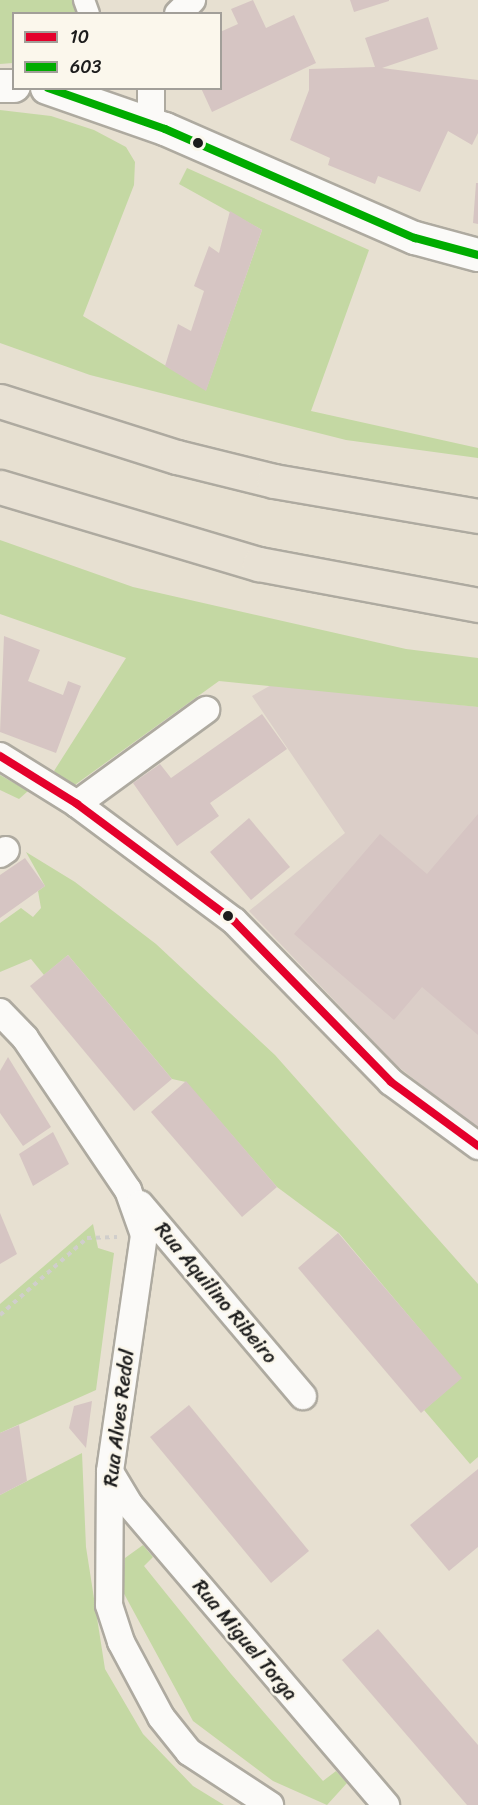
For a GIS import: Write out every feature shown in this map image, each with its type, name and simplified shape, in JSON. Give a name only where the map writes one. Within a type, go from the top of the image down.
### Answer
[{"type":"highway","points":[[0,400],[177,457],[274,481],[478,516]]},
{"type":"highway","points":[[0,487],[248,561],[478,605]]},
{"type":"street","points":[[180,12],[192,0]]},
{"type":"street","points":[[151,90],[151,124]]},
{"type":"street","points":[[70,91],[415,238],[478,255]]},
{"type":"street","points":[[77,804],[206,710]]},
{"type":"street","points":[[0,756],[77,804],[234,921],[391,1082],[478,1146]]},
{"type":"street","name":"Rua Alves Redol","points":[[0,1012],[25,1038],[128,1190],[144,1235],[110,1472],[109,1605],[137,1679],[189,1752],[270,1805]]},
{"type":"street","name":"Rua Aquilino Ribeiro","points":[[128,1190],[303,1396]]},
{"type":"street","name":"Rua Miguel Torga","points":[[110,1472],[129,1504],[386,1805]]},
{"type":"path","points":[[0,1315],[87,1238],[144,1235]]},
{"type":"shaded area","points":[[273,684],[478,707],[478,1129],[396,1065],[249,911],[345,833],[252,696]]},
{"type":"green space","points":[[0,0],[79,0],[84,12],[12,12],[12,63],[0,64]]},
{"type":"green space","points":[[0,110],[51,116],[94,130],[126,147],[135,162],[134,185],[83,316],[206,390],[262,230],[179,184],[187,168],[369,250],[311,411],[478,448],[478,458],[346,440],[90,375],[0,343]]},
{"type":"green space","points":[[0,540],[133,587],[406,649],[478,658],[478,707],[219,681],[72,787],[54,771],[126,658],[0,614]]},
{"type":"green space","points":[[0,775],[28,791],[19,799],[0,790]]},
{"type":"green space","points":[[26,852],[75,882],[156,944],[275,1055],[478,1284],[478,1457],[470,1464],[424,1410],[461,1378],[339,1233],[277,1187],[186,1082],[172,1079],[68,955],[44,975],[31,959],[0,972],[0,923],[21,908],[33,917],[41,908],[38,891],[45,886]]},
{"type":"green space","points":[[93,1224],[98,1248],[114,1253],[96,1390],[0,1433],[0,1304]]},
{"type":"green space","points":[[82,1453],[86,1547],[105,1669],[143,1734],[193,1786],[224,1805],[0,1805],[0,1495]]},
{"type":"green space","points":[[143,1545],[153,1557],[144,1566],[231,1674],[323,1781],[336,1771],[347,1783],[327,1805],[273,1781],[193,1721],[122,1590],[125,1558]]},
{"type":"building","points":[[253,0],[266,28],[294,15],[316,63],[212,112],[202,90],[222,90],[222,31],[238,24],[231,9]]},
{"type":"building","points":[[350,0],[389,0],[389,1],[354,12]]},
{"type":"building","points":[[428,17],[438,49],[382,68],[478,80],[478,133],[472,145],[448,131],[420,192],[378,176],[375,184],[328,165],[330,158],[290,140],[309,90],[309,69],[375,67],[365,38]]},
{"type":"building","points":[[476,183],[478,183],[478,224],[473,223]]},
{"type":"building","points":[[230,211],[262,230],[206,391],[165,366],[178,324],[191,331],[204,291],[194,286],[209,246],[219,253]]},
{"type":"building","points":[[4,636],[40,650],[28,681],[63,695],[68,681],[81,686],[56,753],[0,732]]},
{"type":"building","points":[[262,714],[287,749],[210,803],[219,816],[177,846],[133,783],[160,764],[171,778]]},
{"type":"building","points":[[478,814],[478,1035],[422,987],[394,1020],[294,934],[380,834],[427,874]]},
{"type":"building","points":[[249,818],[290,867],[251,900],[210,852]]},
{"type":"building","points":[[25,858],[45,886],[0,918],[0,875]]},
{"type":"building","points":[[68,955],[172,1079],[134,1111],[30,986]]},
{"type":"building","points":[[8,1057],[51,1127],[23,1146],[0,1113],[0,1071]]},
{"type":"building","points":[[186,1081],[277,1187],[242,1217],[151,1112]]},
{"type":"building","points":[[53,1132],[69,1164],[33,1186],[19,1154]]},
{"type":"building","points":[[0,1213],[17,1254],[0,1264]]},
{"type":"building","points":[[338,1233],[462,1378],[421,1413],[298,1268]]},
{"type":"building","points":[[92,1401],[86,1448],[69,1428],[74,1406]]},
{"type":"building","points":[[189,1405],[309,1551],[271,1583],[150,1437]]},
{"type":"building","points":[[19,1425],[27,1481],[0,1495],[0,1433]]},
{"type":"building","points":[[478,1469],[478,1547],[449,1571],[410,1525]]},
{"type":"building","points":[[378,1629],[478,1745],[478,1805],[467,1805],[342,1660]]},
{"type":"transit line","name":"603","points":[[54,90],[165,129],[415,238],[478,255]]},
{"type":"transit line","name":"10","points":[[0,756],[77,804],[234,921],[391,1082],[478,1146]]}]
